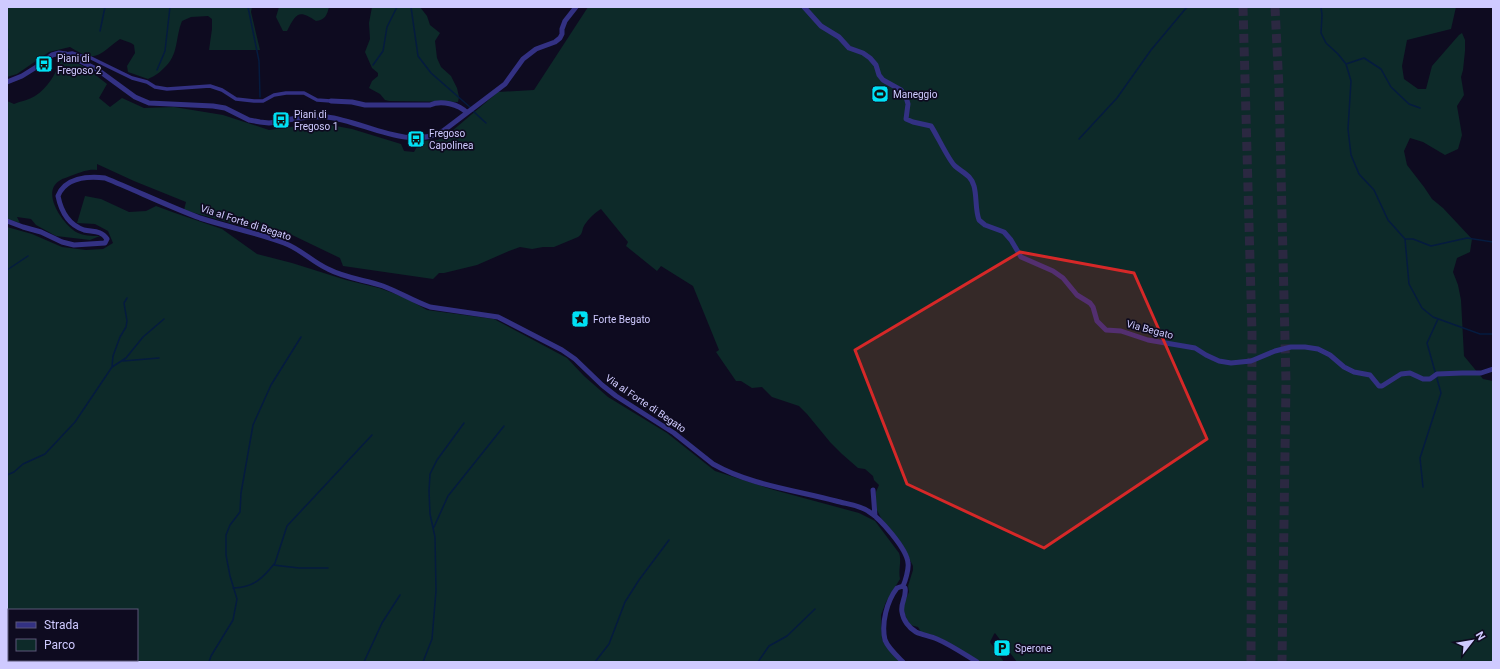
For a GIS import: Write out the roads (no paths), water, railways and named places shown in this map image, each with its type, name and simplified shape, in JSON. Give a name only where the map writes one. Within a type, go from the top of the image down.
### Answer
[{"type":"street","points":[[7,82],[59,53],[66,54],[98,70],[135,97],[149,103],[197,104],[225,108],[249,120],[269,123],[326,117],[393,135],[424,137],[436,136],[504,84],[523,59],[536,49],[555,42],[560,38],[565,21],[576,7]]},
{"type":"street","name":"Via Begato","points":[[804,7],[821,26],[839,37],[849,48],[863,53],[870,58],[876,65],[879,75],[883,80],[901,90],[906,97],[908,104],[906,118],[913,122],[931,126],[954,166],[970,176],[975,187],[979,220],[985,225],[1004,232],[1011,240],[1021,257],[1053,271],[1063,278],[1076,295],[1090,303],[1093,307],[1097,321],[1106,330],[1121,331],[1148,340],[1195,348],[1219,361],[1251,362],[1274,351],[1291,347],[1318,349],[1330,355],[1344,367],[1354,372],[1370,374],[1379,386],[1382,386],[1401,374],[1410,373],[1423,378],[1430,378],[1437,374],[1481,373],[1493,369]]},
{"type":"street","points":[[66,54],[72,52],[91,58],[132,78],[146,82],[155,87],[167,89],[210,86],[222,90],[236,98],[254,102],[263,101],[274,95],[286,92],[304,93],[317,100],[352,102],[365,105],[430,104],[436,102],[448,103],[464,109],[467,113]]},
{"type":"street","name":"Via al Forte di Begato","points":[[7,221],[42,232],[62,242],[74,244],[105,243],[107,239],[102,233],[83,229],[69,221],[59,202],[58,196],[61,188],[69,183],[94,177],[105,178],[200,218],[285,243],[299,249],[326,268],[337,273],[400,293],[420,304],[430,307],[498,317],[569,354],[602,386],[659,422],[713,464],[756,481],[867,510],[876,516],[886,526],[902,549],[908,563],[906,581],[902,586]]},
{"type":"street","points":[[873,490],[876,516]]},
{"type":"street","points":[[903,662],[889,646],[884,632],[886,612],[891,596],[897,588],[902,586],[905,588],[906,593],[901,611],[904,620],[909,626],[916,632],[937,639],[961,651],[977,662]]},
{"type":"waterway","points":[[100,31],[105,7]]},
{"type":"waterway","points":[[157,70],[165,51],[170,7]]},
{"type":"waterway","points":[[248,7],[259,61],[260,97]]},
{"type":"waterway","points":[[373,65],[383,51],[387,27],[397,7]]},
{"type":"waterway","points":[[411,7],[418,56],[431,73],[471,108]]},
{"type":"waterway","points":[[1079,139],[1117,98],[1151,50],[1187,7]]},
{"type":"waterway","points":[[1321,7],[1321,33],[1326,43],[1346,64],[1351,81],[1348,129],[1351,155],[1359,174],[1374,190],[1388,220],[1405,239],[1409,284],[1422,308],[1433,317],[1480,334],[1493,334]]},
{"type":"waterway","points":[[1346,64],[1364,58],[1381,69],[1391,87],[1409,104],[1420,108]]},
{"type":"waterway","points":[[473,111],[486,123]]},
{"type":"waterway","points":[[1405,239],[1413,239],[1431,246],[1467,238],[1493,242]]},
{"type":"waterway","points":[[7,270],[28,256]]},
{"type":"waterway","points":[[112,367],[113,356],[120,337],[126,327],[127,321],[124,303],[127,298]]},
{"type":"waterway","points":[[7,475],[14,472],[23,464],[45,454],[75,422],[112,367],[126,358],[143,337],[164,319]]},
{"type":"waterway","points":[[1423,487],[1420,458],[1441,393],[1427,343],[1438,319]]},
{"type":"waterway","points":[[209,662],[211,656],[233,620],[237,599],[230,576],[226,555],[226,535],[230,525],[240,512],[241,493],[253,425],[271,385],[301,337]]},
{"type":"waterway","points":[[123,361],[159,358]]},
{"type":"waterway","points":[[423,662],[432,639],[436,591],[435,537],[430,514],[430,474],[437,460],[464,423]]},
{"type":"waterway","points":[[434,527],[448,496],[504,426]]},
{"type":"waterway","points":[[233,588],[252,584],[266,574],[275,563],[287,526],[372,435]]},
{"type":"waterway","points":[[595,662],[609,644],[625,602],[639,580],[669,540]]},
{"type":"waterway","points":[[273,565],[299,568],[328,568]]},
{"type":"waterway","points":[[364,662],[382,623],[400,595]]},
{"type":"waterway","points":[[758,662],[769,646],[787,636],[815,609]]},
{"type":"tunnel","points":[[1243,7],[1252,333],[1251,662]]},
{"type":"tunnel","points":[[1275,7],[1279,88],[1286,382],[1282,662]]},
{"type":"place","name":"Piani di Fregoso 2","points":[[44,64]]},
{"type":"place","name":"Maneggio","points":[[880,94]]},
{"type":"place","name":"Piani di Fregoso 1","points":[[281,120]]},
{"type":"place","name":"Fregoso Capolinea","points":[[416,139]]},
{"type":"place","name":"Forte Begato","points":[[580,319]]},
{"type":"place","name":"Sperone","points":[[1002,648]]}]
